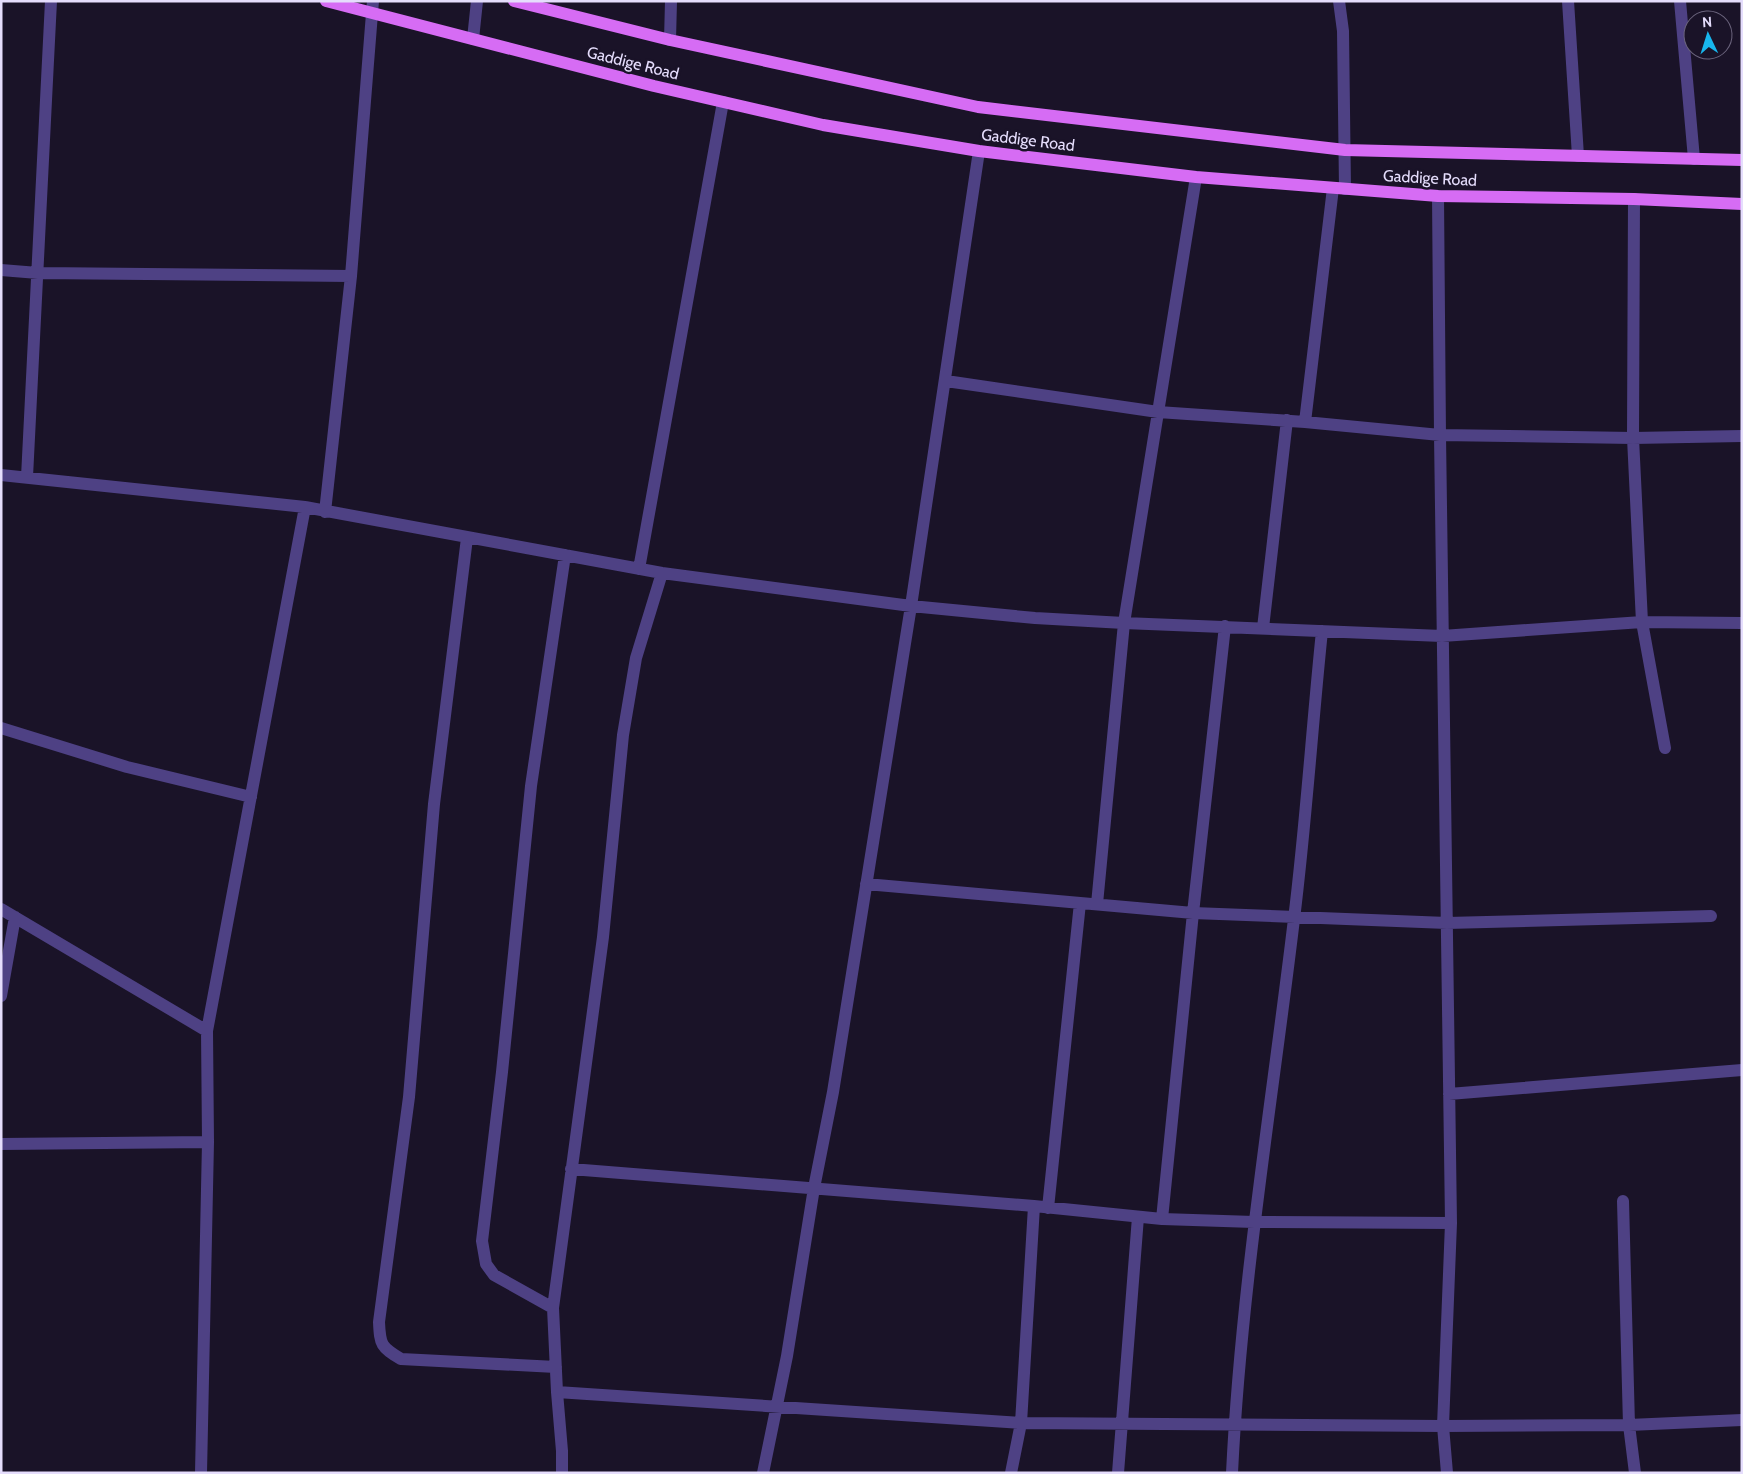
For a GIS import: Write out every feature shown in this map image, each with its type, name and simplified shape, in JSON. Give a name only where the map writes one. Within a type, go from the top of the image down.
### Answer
[{"type":"main road","name":"Gaddige Road","points":[[326,1],[372,7],[473,39],[823,126],[979,151],[1196,177],[1438,196],[1634,199],[1742,204]]},
{"type":"main road","name":"Gaddige Road","points":[[514,1],[670,40],[978,107],[1345,150],[1742,160]]},
{"type":"street","points":[[27,477],[51,1]]},
{"type":"street","points":[[473,39],[477,1]]},
{"type":"street","points":[[670,40],[671,1]]},
{"type":"street","points":[[1305,422],[1345,150],[1343,31],[1339,1]]},
{"type":"street","points":[[1568,1],[1578,156]]},
{"type":"street","points":[[1680,1],[1694,159]]},
{"type":"street","points":[[325,512],[351,276],[372,7]]},
{"type":"street","points":[[639,569],[722,102]]},
{"type":"street","points":[[763,1473],[787,1356],[814,1188],[833,1092],[946,381],[979,151]]},
{"type":"street","points":[[1097,904],[1124,623],[1196,177]]},
{"type":"street","points":[[1438,196],[1442,636],[1451,1223],[1443,1426],[1447,1473]]},
{"type":"street","points":[[1634,199],[1633,438],[1642,622],[1665,748]]},
{"type":"street","points":[[1,270],[38,273],[351,276]]},
{"type":"street","points":[[946,381],[1158,412],[1287,420],[1440,435],[1633,438],[1742,436]]},
{"type":"street","points":[[1263,628],[1287,420]]},
{"type":"street","points":[[1,474],[305,507],[639,569],[911,606],[1035,618],[1442,636],[1642,622],[1742,623]]},
{"type":"street","points":[[201,1473],[208,1142],[207,1031],[305,507]]},
{"type":"street","points":[[468,538],[434,804],[409,1097],[379,1322],[380,1339],[386,1350],[401,1359],[556,1367]]},
{"type":"street","points":[[553,1308],[494,1275],[486,1264],[482,1241],[502,1072],[531,786],[565,556]]},
{"type":"street","points":[[562,1473],[553,1308],[603,937],[623,735],[636,658],[662,572]]},
{"type":"street","points":[[1162,1219],[1193,913],[1225,626]]},
{"type":"street","points":[[1232,1473],[1254,1222],[1294,917],[1322,630]]},
{"type":"street","points":[[1,728],[127,767],[251,798]]},
{"type":"street","points":[[866,884],[1193,913],[1447,923],[1711,916]]},
{"type":"street","points":[[1048,1208],[1080,903]]},
{"type":"street","points":[[1,909],[207,1031]]},
{"type":"street","points":[[1,996],[15,917]]},
{"type":"street","points":[[1449,1094],[1742,1070]]},
{"type":"street","points":[[1,1144],[208,1142]]},
{"type":"street","points":[[571,1169],[1034,1206],[1162,1219],[1254,1222],[1451,1223]]},
{"type":"street","points":[[1623,1201],[1629,1424],[1635,1473]]},
{"type":"street","points":[[1011,1473],[1021,1423],[1034,1206]]},
{"type":"street","points":[[1118,1473],[1138,1217]]},
{"type":"street","points":[[557,1392],[1021,1423],[1443,1426],[1629,1424],[1742,1420]]}]
